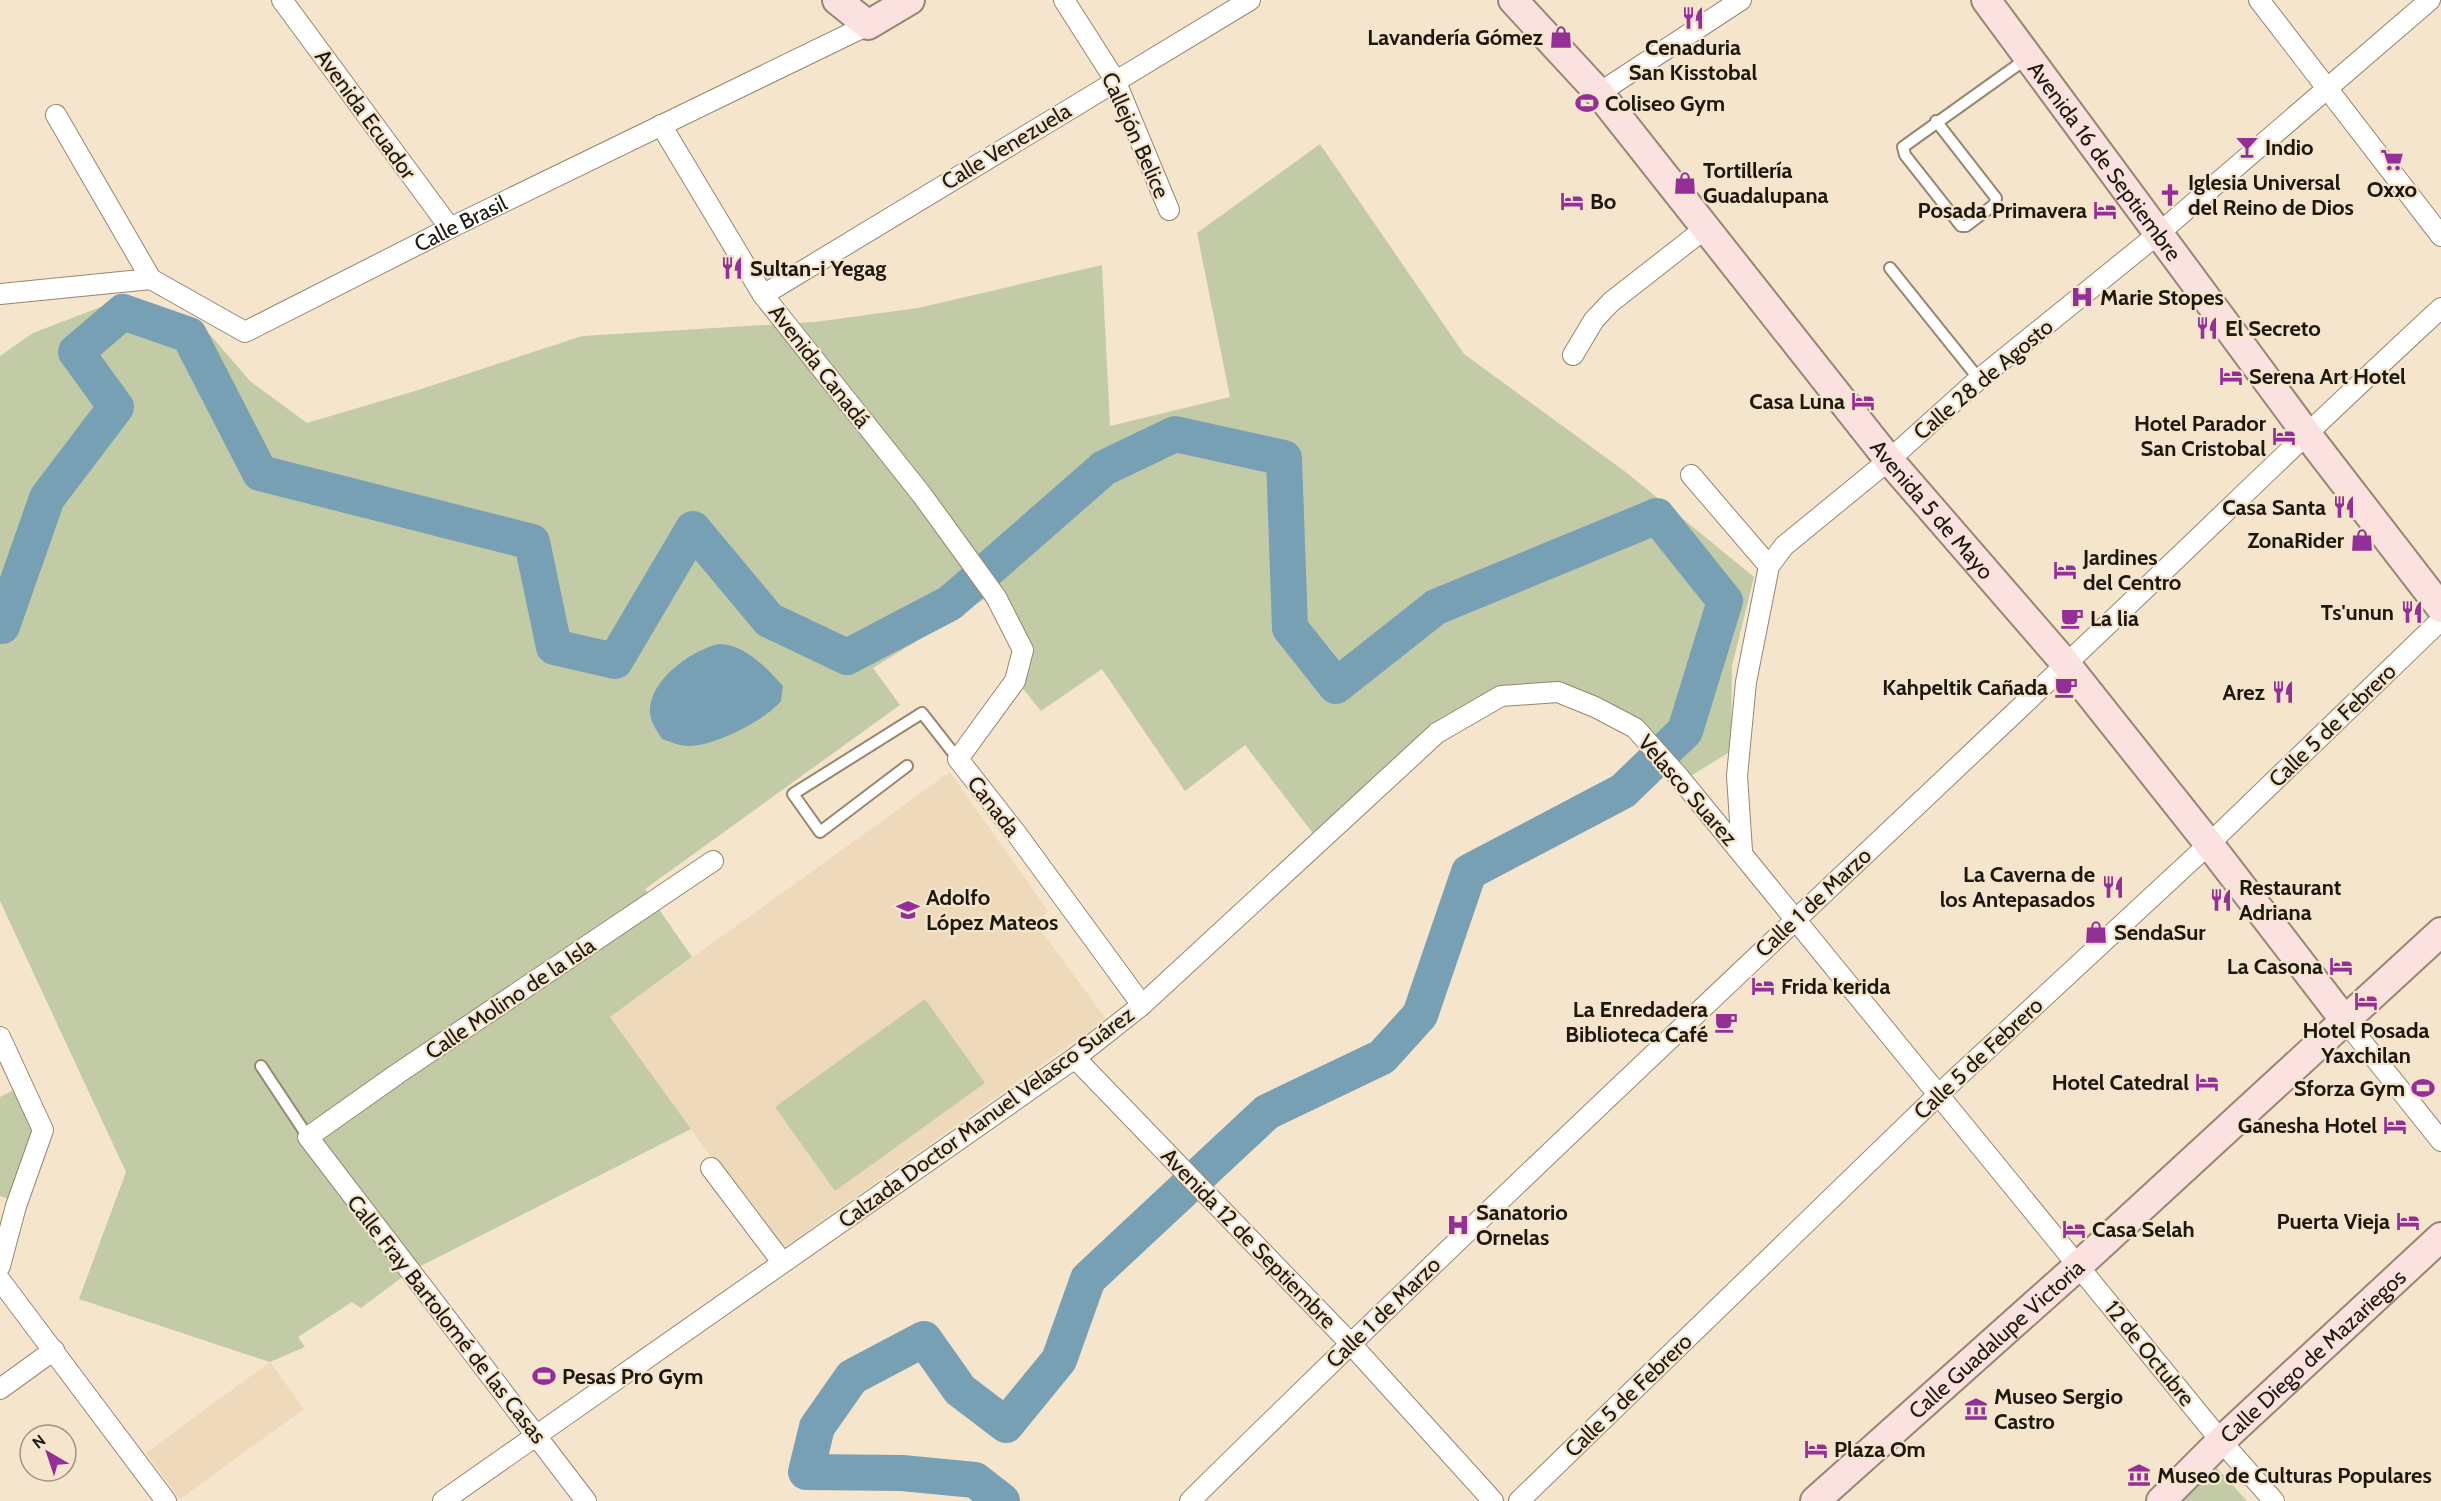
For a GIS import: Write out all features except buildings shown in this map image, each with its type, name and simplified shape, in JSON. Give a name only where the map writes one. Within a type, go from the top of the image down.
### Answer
[{"type":"main road","points":[[837,0],[868,25]]},
{"type":"main road","name":"Calle Brasil","points":[[868,25],[910,0]]},
{"type":"main road","name":"Avenida 5 de Mayo","points":[[1513,0],[1599,93],[1889,460],[2066,664],[2346,1022]]},
{"type":"main road","name":"Avenida 16 de Septiembre","points":[[1986,0],[2306,433],[2441,608]]},
{"type":"main road","name":"Calle Guadalupe Victoria","points":[[1815,1501],[2078,1266],[2346,1022],[2441,932]]},
{"type":"main road","name":"Calle Diego de Mazariegos","points":[[2161,1501],[2221,1441],[2441,1237]]},
{"type":"street","name":"Avenida Ecuador","points":[[282,0],[450,228]]},
{"type":"street","name":"Callejón Belice","points":[[1064,0],[1115,80],[1169,210]]},
{"type":"street","name":"Calle Venezuela","points":[[764,295],[1250,0]]},
{"type":"street","points":[[1599,93],[1741,0]]},
{"type":"street","points":[[2259,0],[2441,236]]},
{"type":"street","name":"Calle 28 de Agosto","points":[[1742,851],[1737,776],[1746,682],[1768,566],[1784,546],[1889,460],[1979,379],[2158,234],[2430,0]]},
{"type":"street","name":"Calle Brasil","points":[[151,279],[245,332],[450,228],[868,25]]},
{"type":"street","points":[[0,294],[151,279],[56,115]]},
{"type":"street","name":"Avenida Canadá","points":[[661,125],[764,295],[967,556],[996,597]]},
{"type":"street","points":[[1573,355],[1594,320],[1611,302],[1707,227]]},
{"type":"street","name":"Calle 1 de Marzo","points":[[1190,1501],[1350,1343],[2066,664],[2306,433],[2441,308]]},
{"type":"street","points":[[1691,475],[1768,566]]},
{"type":"street","name":"Canada","points":[[996,597],[1023,650],[1015,681],[958,759],[1016,833],[1142,1005]]},
{"type":"street","name":"Calle 5 de Febrero","points":[[1519,1501],[1938,1095],[2209,844],[2441,620]]},
{"type":"street","name":"Calzada Doctor Manuel Velasco Suárez","points":[[443,1501],[1075,1058],[1142,1005],[1437,733],[1501,696],[1558,692],[1595,706],[1635,728]]},
{"type":"street","name":"Velasco Suarez","points":[[1635,728],[1742,851]]},
{"type":"street","points":[[1742,851],[1796,918]]},
{"type":"street","name":"Calle Molino de la Isla","points":[[308,1137],[397,1074],[713,861]]},
{"type":"street","name":"12 de Octubre","points":[[1796,918],[2221,1441],[2274,1501]]},
{"type":"street","points":[[2346,1022],[2441,1141]]},
{"type":"street","points":[[0,1037],[43,1130],[8,1204],[0,1266]]},
{"type":"street","name":"Avenida 12 de Septiembre","points":[[1075,1058],[1350,1343],[1493,1501]]},
{"type":"street","name":"Calle Fray Bartolomé de las Casas","points":[[308,1137],[586,1501]]},
{"type":"street","points":[[711,1168],[782,1262]]},
{"type":"street","points":[[0,1280],[166,1501]]},
{"type":"street","points":[[0,1389],[54,1350]]},
{"type":"lane","points":[[1936,121],[1996,198],[1995,204],[1966,226],[1961,226],[1905,155],[1903,147],[1936,121],[2028,58]]},
{"type":"lane","points":[[1890,268],[1979,379]]},
{"type":"lane","points":[[907,766],[820,832],[793,794],[922,713],[958,759]]},
{"type":"lane","points":[[261,1066],[308,1137]]},
{"type":"shaded area","points":[[950,772],[1048,911],[1036,924],[1106,1019],[779,1251],[610,1017]]},
{"type":"shaded area","points":[[270,1362],[304,1409],[180,1499],[146,1453]]},
{"type":"green space","points":[[1320,144],[1464,354],[1627,473],[1754,577],[1732,666],[1731,751],[1686,779],[1599,701],[1500,692],[1319,841],[1245,745],[1185,791],[1102,669],[1041,711],[1020,685],[1001,589],[873,668],[900,705],[645,889],[692,957],[610,1017],[691,1129],[409,1272],[361,1308],[352,1302],[298,1337],[305,1347],[270,1362],[79,1299],[126,1172],[0,901],[0,356],[33,333],[119,300],[201,324],[250,381],[307,423],[415,391],[582,336],[815,322],[918,308],[1102,265],[1110,426],[1230,397],[1197,233]]},
{"type":"green space","points":[[925,999],[985,1083],[835,1191],[775,1107]]},
{"type":"green space","points":[[14,1090],[39,1130],[12,1200],[0,1196],[0,1097]]},
{"type":"green space","points":[[2216,1467],[2247,1501],[2183,1501]]},
{"type":"water","points":[[719,644],[737,648],[762,665],[783,686],[781,701],[751,724],[712,742],[685,746],[662,739],[653,724],[650,713],[651,701],[656,690],[673,669],[684,660],[708,647]]},
{"type":"waterway","points":[[0,626],[2,626],[47,498],[116,407],[76,352],[123,312],[189,335],[260,473],[532,542],[554,647],[615,661],[693,529],[769,620],[847,657],[950,603],[1104,468],[1175,434],[1284,458],[1290,628],[1336,686],[1436,607],[1657,516],[1725,601],[1685,731],[1623,791],[1469,872],[1420,1015],[1382,1057],[1267,1112],[1088,1279],[1059,1360],[1006,1425],[960,1390],[924,1339],[852,1377],[817,1427],[806,1472],[902,1473],[975,1480],[1002,1501]]},
{"type":"place","name":"Cenaduria San Kisstobal","points":[[1693,18]]},
{"type":"place","name":"Lavandería Gómez","points":[[1561,37]]},
{"type":"place","name":"Coliseo Gym","points":[[1587,103]]},
{"type":"place","name":"Indio","points":[[2247,147]]},
{"type":"place","name":"Oxxo","points":[[2392,160]]},
{"type":"place","name":"Tortillería Guadalupana","points":[[1685,183]]},
{"type":"place","name":"Iglesia Universal del Reino de Dios","points":[[2170,195]]},
{"type":"place","name":"Bo","points":[[1572,201]]},
{"type":"place","name":"Posada Primavera","points":[[2105,210]]},
{"type":"place","name":"Sultan-i Yegag","points":[[732,268]]},
{"type":"place","name":"Marie Stopes","points":[[2082,297]]},
{"type":"place","name":"El Secreto","points":[[2207,328]]},
{"type":"place","name":"Serena Art Hotel","points":[[2231,376]]},
{"type":"place","name":"Casa Luna","points":[[1863,401]]},
{"type":"place","name":"Hotel Parador San Cristobal","points":[[2284,436]]},
{"type":"place","name":"Casa Santa","points":[[2344,507]]},
{"type":"place","name":"ZonaRider","points":[[2362,540]]},
{"type":"place","name":"Jardines del Centro","points":[[2065,570]]},
{"type":"place","name":"Ts'unun","points":[[2412,612]]},
{"type":"place","name":"La lia","points":[[2072,618]]},
{"type":"place","name":"Kahpeltik Cañada","points":[[2066,687]]},
{"type":"place","name":"Arez","points":[[2283,692]]},
{"type":"place","name":"La Caverna de los Antepasados","points":[[2113,887]]},
{"type":"place","name":"Restaurant Adriana","points":[[2221,900]]},
{"type":"place","name":"Adolfo López Mateos","points":[[908,910]]},
{"type":"place","name":"SendaSur","points":[[2096,932]]},
{"type":"place","name":"La Casona","points":[[2341,966]]},
{"type":"place","name":"Frida kerida","points":[[1763,986]]},
{"type":"place","name":"Hotel Posada Yaxchilan","points":[[2366,1001]]},
{"type":"place","name":"La Enredadera Biblioteca Café","points":[[1726,1022]]},
{"type":"place","name":"Hotel Catedral","points":[[2207,1082]]},
{"type":"place","name":"Sforza Gym","points":[[2423,1088]]},
{"type":"place","name":"Ganesha Hotel","points":[[2395,1125]]},
{"type":"place","name":"Puerta Vieja","points":[[2408,1221]]},
{"type":"place","name":"Sanatorio Ornelas","points":[[1458,1225]]},
{"type":"place","name":"Casa Selah","points":[[2074,1229]]},
{"type":"place","name":"Pesas Pro Gym","points":[[544,1376]]},
{"type":"place","name":"Museo Sergio Castro","points":[[1976,1409]]},
{"type":"place","name":"Plaza Om","points":[[1816,1449]]},
{"type":"place","name":"Museo de Culturas Populares","points":[[2139,1475]]}]
